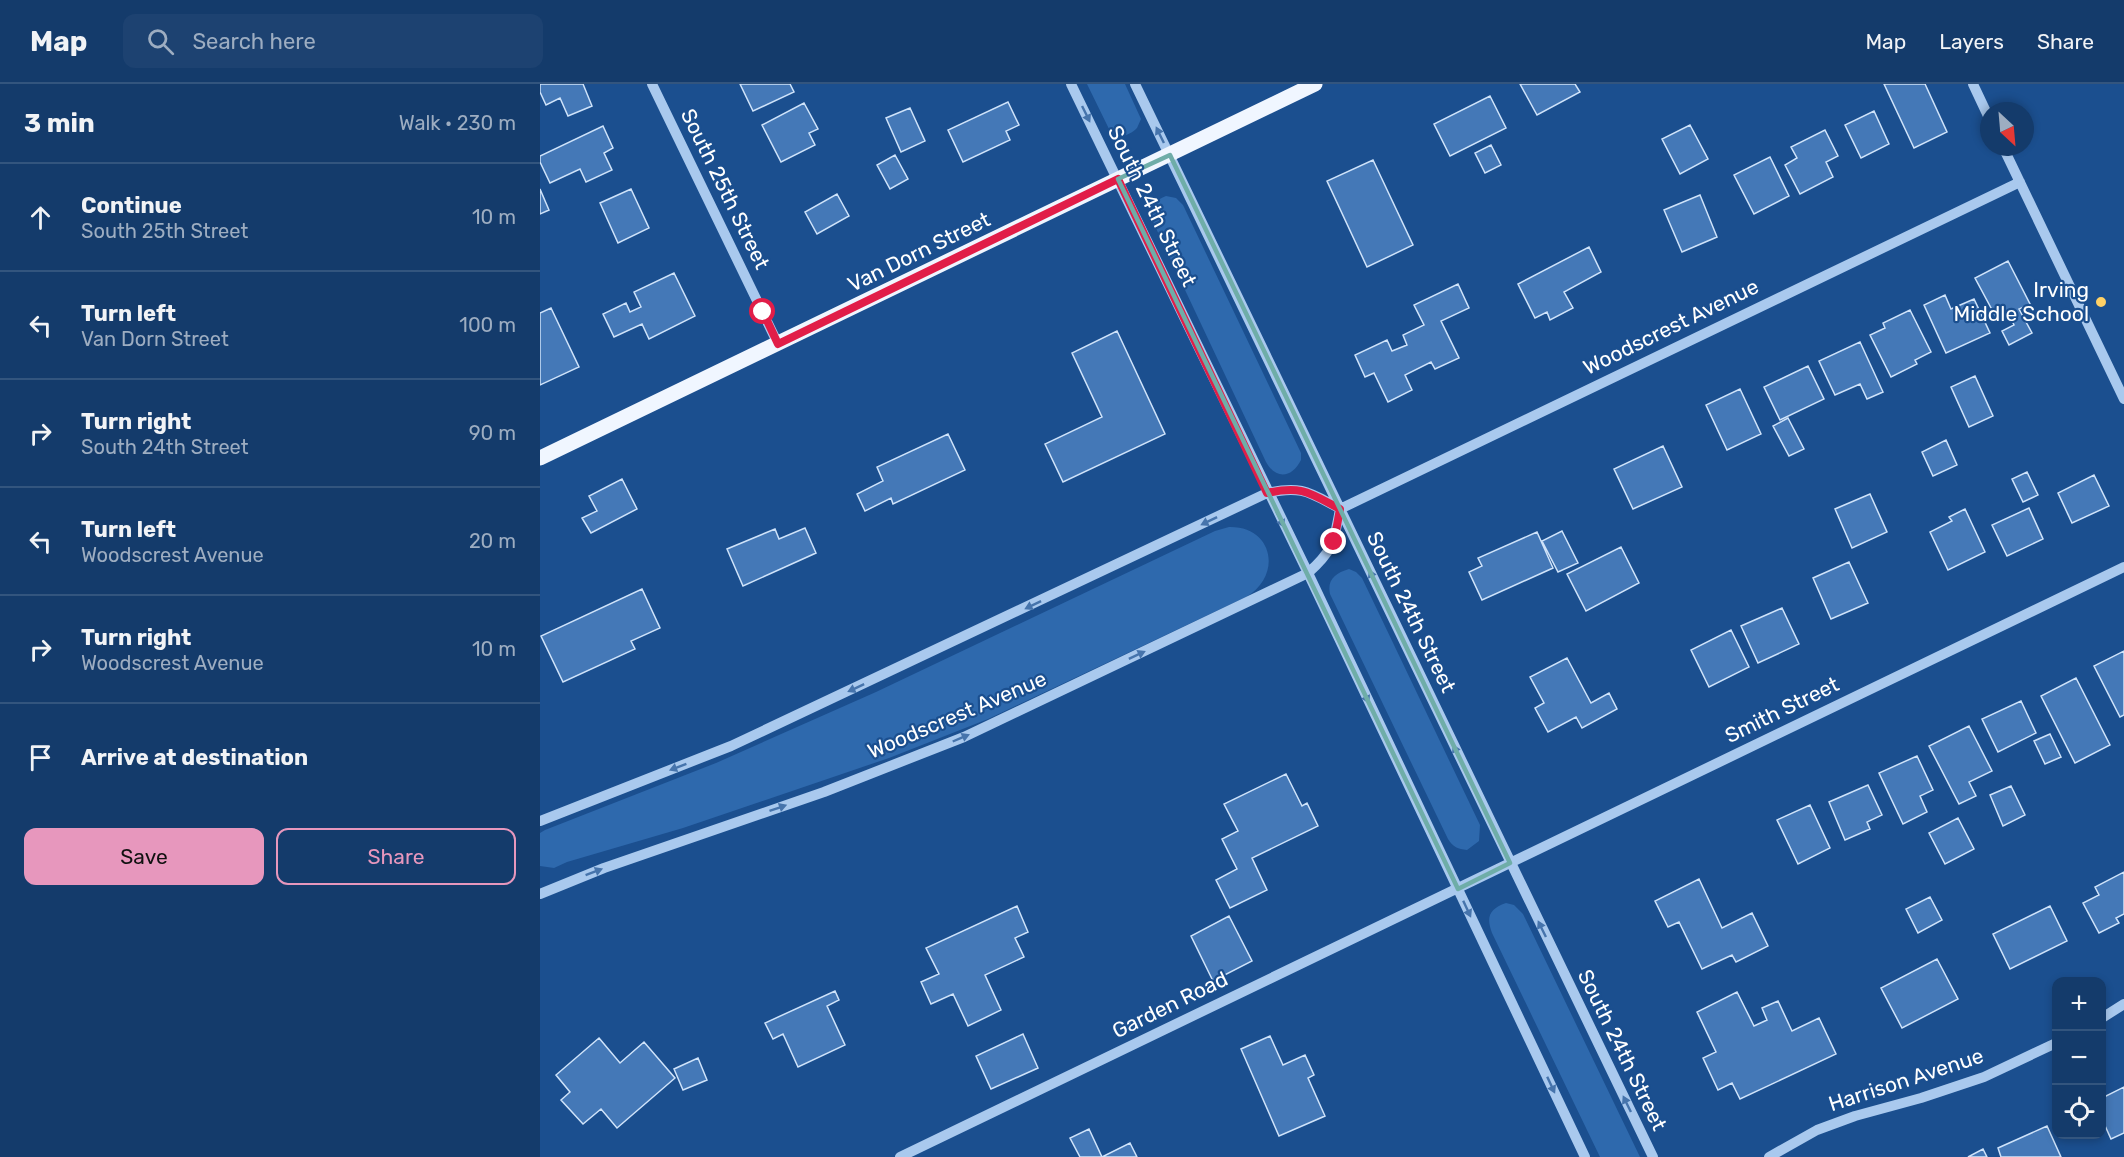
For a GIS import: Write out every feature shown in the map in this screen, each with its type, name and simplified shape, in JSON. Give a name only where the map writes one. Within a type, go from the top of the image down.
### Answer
[{"type":"main road","name":"Van Dorn Street","points":[[540,458],[1315,84]]},
{"type":"street","name":"South 25th Street","points":[[652,84],[778,344]]},
{"type":"street","name":"South 24th Street","points":[[1071,84],[1267,493],[1308,573],[1585,1157]]},
{"type":"street","name":"South 24th Street","points":[[1135,84],[1653,1157]]},
{"type":"street","points":[[1973,84],[1981,102]]},
{"type":"street","points":[[2007,156],[2124,399]]},
{"type":"street","name":"Woodscrest Avenue","points":[[540,894],[604,868],[824,792],[964,737],[1308,573],[1323,560],[1334,542],[1340,509],[2020,182]]},
{"type":"street","points":[[540,821],[742,741],[1267,493],[1286,489],[1305,490],[1340,509]]},
{"type":"street","name":"Smith Street","points":[[1458,888],[2124,567]]},
{"type":"street","name":"Garden Road","points":[[900,1157],[1458,888]]},
{"type":"street","points":[[2106,1015],[2124,1004]]},
{"type":"street","name":"Harrison Avenue","points":[[1769,1157],[1817,1130],[1855,1116],[1921,1098],[1984,1077],[2052,1045]]},
{"type":"highlighted area","points":[[1170,155],[1510,863],[1458,889],[1118,179]]},
{"type":"shaded area","points":[[1087,84],[1125,84],[1141,119],[1137,128],[1124,136],[1110,131]]},
{"type":"shaded area","points":[[1166,196],[1176,198],[1183,205],[1301,453],[1301,460],[1289,473],[1284,475],[1274,472],[1266,462],[1154,224],[1153,207]]},
{"type":"shaded area","points":[[1229,527],[1244,529],[1255,534],[1268,553],[1265,577],[1258,588],[1246,597],[988,719],[889,758],[683,828],[567,862],[554,868],[540,866],[540,833],[545,830],[716,763],[876,692],[1215,531]]},
{"type":"shaded area","points":[[1349,569],[1362,578],[1480,825],[1479,841],[1467,850],[1456,847],[1448,839],[1330,594],[1329,589],[1333,578]]},
{"type":"shaded area","points":[[1506,903],[1514,905],[1523,914],[1640,1157],[1600,1157],[1492,933],[1489,922],[1490,914]]},
{"type":"building","points":[[540,84],[583,84],[592,106],[568,116],[560,98],[546,105],[540,92]]},
{"type":"building","points":[[740,84],[790,84],[794,92],[753,111]]},
{"type":"building","points":[[1520,84],[1575,84],[1580,92],[1537,115]]},
{"type":"building","points":[[1884,84],[1925,84],[1947,132],[1914,148]]},
{"type":"building","points":[[1490,96],[1506,128],[1450,156],[1434,124]]},
{"type":"building","points":[[1008,102],[1019,125],[1006,131],[1010,140],[963,162],[948,130]]},
{"type":"building","points":[[804,103],[818,129],[809,133],[815,145],[781,162],[762,125]]},
{"type":"building","points":[[910,108],[925,141],[901,152],[886,118]]},
{"type":"building","points":[[1874,111],[1889,144],[1861,158],[1845,125]]},
{"type":"building","points":[[1690,125],[1708,159],[1680,174],[1662,139]]},
{"type":"building","points":[[603,126],[613,148],[604,153],[612,170],[586,182],[580,169],[550,183],[540,162],[540,156]]},
{"type":"building","points":[[1825,130],[1838,156],[1826,162],[1833,177],[1800,194],[1785,165],[1797,158],[1791,147]]},
{"type":"building","points":[[1491,145],[1501,165],[1485,173],[1475,153]]},
{"type":"building","points":[[895,155],[908,179],[890,189],[877,165]]},
{"type":"building","points":[[1770,157],[1789,196],[1754,214],[1734,175]]},
{"type":"building","points":[[1373,160],[1413,245],[1367,267],[1327,181]]},
{"type":"building","points":[[540,189],[549,210],[540,214]]},
{"type":"building","points":[[631,189],[649,228],[618,243],[600,203]]},
{"type":"building","points":[[837,194],[849,216],[817,234],[805,212]]},
{"type":"building","points":[[1700,195],[1717,237],[1682,252],[1664,210]]},
{"type":"building","points":[[1589,247],[1601,272],[1564,292],[1573,308],[1550,320],[1547,312],[1535,318],[1518,284]]},
{"type":"building","points":[[2008,261],[2030,304],[2019,309],[2032,333],[2009,345],[2002,331],[2014,325],[2008,313],[1997,319],[1975,278]]},
{"type":"building","points":[[674,273],[695,316],[649,339],[642,324],[614,337],[603,314],[626,303],[630,312],[641,307],[634,292]]},
{"type":"building","points":[[1458,284],[1469,308],[1441,321],[1459,358],[1435,369],[1431,362],[1405,375],[1412,390],[1388,402],[1374,373],[1365,377],[1355,355],[1387,340],[1392,351],[1407,345],[1403,335],[1424,325],[1414,305]]},
{"type":"building","points":[[1945,295],[1951,309],[1974,299],[1990,333],[1946,353],[1924,305]]},
{"type":"building","points":[[551,308],[579,367],[540,385],[540,313]]},
{"type":"building","points":[[1910,310],[1931,352],[1915,360],[1917,364],[1891,377],[1870,335],[1885,328],[1883,323]]},
{"type":"building","points":[[1117,331],[1165,434],[1063,482],[1045,444],[1102,417],[1072,353]]},
{"type":"building","points":[[1860,342],[1883,392],[1867,399],[1860,384],[1835,395],[1819,361]]},
{"type":"building","points":[[1808,366],[1824,399],[1780,420],[1764,387]]},
{"type":"building","points":[[1975,376],[1993,416],[1969,427],[1951,387]]},
{"type":"building","points":[[1740,389],[1761,434],[1727,450],[1706,405]]},
{"type":"building","points":[[1788,418],[1804,449],[1789,456],[1773,426]]},
{"type":"building","points":[[948,434],[965,470],[893,504],[891,498],[865,511],[857,494],[883,481],[877,467]]},
{"type":"building","points":[[1946,440],[1957,465],[1933,476],[1922,452]]},
{"type":"building","points":[[1663,446],[1682,487],[1633,509],[1614,469]]},
{"type":"building","points":[[2027,472],[2038,495],[2023,502],[2012,479]]},
{"type":"building","points":[[2094,475],[2109,506],[2072,523],[2058,493]]},
{"type":"building","points":[[622,479],[637,509],[591,533],[582,518],[597,511],[589,496]]},
{"type":"building","points":[[1870,494],[1887,532],[1852,548],[1835,509]]},
{"type":"building","points":[[2029,508],[2043,539],[2007,556],[1992,525]]},
{"type":"building","points":[[1965,509],[1985,552],[1948,570],[1930,532],[1952,521],[1949,517]]},
{"type":"building","points":[[805,528],[816,553],[743,586],[727,549],[775,529],[779,539]]},
{"type":"building","points":[[1562,531],[1578,563],[1558,572],[1542,541]]},
{"type":"building","points":[[1537,532],[1553,568],[1482,600],[1469,572],[1482,566],[1478,558]]},
{"type":"building","points":[[1621,547],[1639,583],[1586,611],[1567,574]]},
{"type":"building","points":[[1849,562],[1868,603],[1831,619],[1813,578]]},
{"type":"building","points":[[642,589],[660,628],[631,641],[635,649],[563,682],[541,636]]},
{"type":"building","points":[[1782,608],[1799,644],[1758,663],[1741,626]]},
{"type":"building","points":[[1731,630],[1749,667],[1709,687],[1691,650]]},
{"type":"building","points":[[2124,651],[2124,715],[2120,717],[2094,666]]},
{"type":"building","points":[[1567,658],[1591,703],[1609,693],[1617,709],[1582,728],[1576,717],[1548,732],[1535,708],[1544,703],[1530,677]]},
{"type":"building","points":[[2076,678],[2110,745],[2075,763],[2041,696]]},
{"type":"building","points":[[2021,701],[2036,733],[1998,752],[1982,719]]},
{"type":"building","points":[[1969,726],[1992,771],[1969,782],[1976,796],[1959,804],[1929,746]]},
{"type":"building","points":[[2050,734],[2061,757],[2045,764],[2034,741]]},
{"type":"building","points":[[1917,756],[1933,790],[1920,796],[1927,812],[1903,824],[1879,773]]},
{"type":"building","points":[[1286,774],[1302,806],[1307,803],[1318,826],[1252,858],[1267,890],[1230,908],[1216,880],[1237,869],[1222,839],[1238,831],[1224,804]]},
{"type":"building","points":[[1868,785],[1882,815],[1867,822],[1870,829],[1845,840],[1829,802]]},
{"type":"building","points":[[2011,786],[2025,815],[2003,826],[1990,795]]},
{"type":"building","points":[[1810,805],[1830,848],[1798,864],[1777,820]]},
{"type":"building","points":[[1958,818],[1974,849],[1945,864],[1929,833]]},
{"type":"building","points":[[2124,872],[2124,914],[2116,918],[2119,923],[2099,933],[2083,903],[2099,895],[2095,887]]},
{"type":"building","points":[[1699,879],[1722,928],[1752,913],[1768,946],[1736,962],[1732,955],[1702,969],[1679,922],[1668,927],[1655,901]]},
{"type":"building","points":[[1930,897],[1942,920],[1918,933],[1906,909]]},
{"type":"building","points":[[1017,906],[1028,932],[1015,938],[1024,957],[985,975],[1001,1010],[968,1026],[953,994],[931,1004],[921,982],[939,974],[926,948]]},
{"type":"building","points":[[2050,906],[2067,941],[2010,969],[1993,934]]},
{"type":"building","points":[[1229,916],[1252,961],[1213,981],[1191,936]]},
{"type":"building","points":[[1937,959],[1958,999],[1902,1028],[1881,988]]},
{"type":"building","points":[[835,991],[839,1000],[827,1006],[845,1045],[798,1067],[783,1034],[773,1039],[765,1023]]},
{"type":"building","points":[[1737,992],[1754,1026],[1767,1020],[1762,1008],[1778,1001],[1792,1031],[1819,1018],[1836,1054],[1740,1099],[1732,1083],[1718,1090],[1703,1058],[1716,1052],[1697,1012]]},
{"type":"building","points":[[1023,1034],[1038,1068],[991,1089],[976,1056]]},
{"type":"building","points":[[1270,1036],[1283,1065],[1305,1055],[1314,1075],[1308,1078],[1325,1116],[1279,1136],[1241,1049]]},
{"type":"building","points":[[599,1038],[620,1063],[644,1042],[675,1078],[617,1128],[601,1109],[583,1124],[561,1100],[570,1092],[556,1075]]},
{"type":"building","points":[[698,1058],[707,1080],[683,1090],[674,1069]]},
{"type":"building","points":[[2124,1087],[2124,1133],[2111,1139],[2106,1128],[2106,1096]]},
{"type":"building","points":[[2047,1126],[2061,1157],[2001,1157],[1998,1148]]},
{"type":"building","points":[[1089,1129],[1102,1157],[1080,1157],[1070,1138]]},
{"type":"building","points":[[1130,1143],[1137,1157],[1102,1157]]},
{"type":"building","points":[[1983,1149],[1987,1157],[1968,1157]]},
{"type":"place","name":"Irving Middle School","points":[[2101,302]]},
{"type":"route","points":[[763,312],[778,344],[1118,179],[1267,493],[1286,489],[1305,490],[1340,509],[1334,542]]}]
